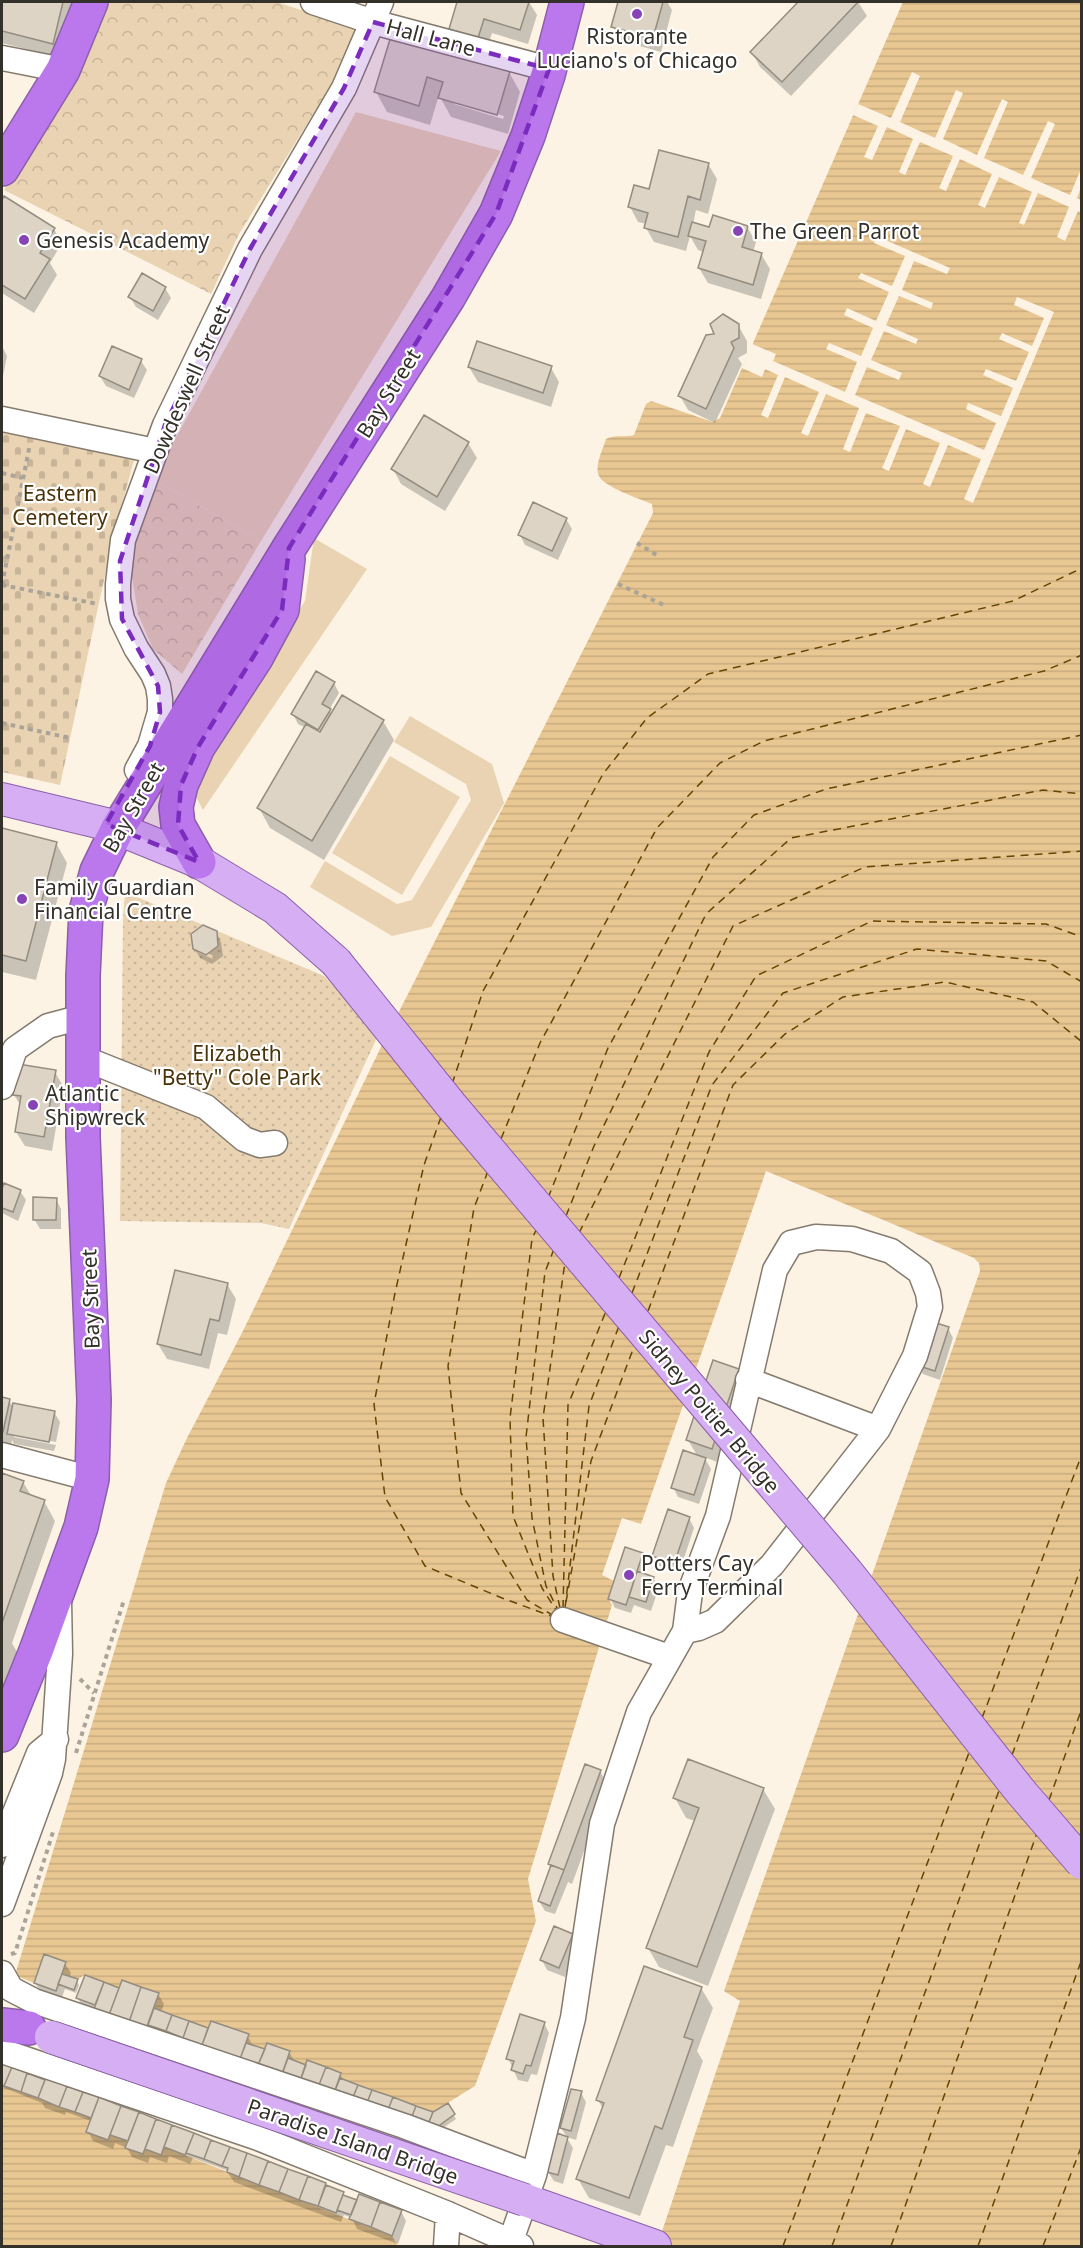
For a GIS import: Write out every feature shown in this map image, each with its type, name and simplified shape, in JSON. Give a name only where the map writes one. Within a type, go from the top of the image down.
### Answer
[{"type":"highway","points":[[2,169],[63,70],[91,2]]},
{"type":"highway","name":"Bay Street","points":[[2,1735],[8,1700],[58,1589],[81,1527],[92,1479],[94,1400],[83,1137],[82,1017],[86,912],[97,872],[112,826],[442,308],[496,214],[528,136],[567,2]]},
{"type":"highway","points":[[200,862],[178,825],[176,807],[181,785],[198,747],[256,658],[282,610],[289,548]]},
{"type":"main road","points":[[2,799],[112,826],[200,862]]},
{"type":"main road","name":"Sidney Poitier Bridge","points":[[200,862],[275,908],[336,962],[512,1178],[847,1572],[1021,1792],[1082,1863]]},
{"type":"main road","name":"Paradise Island Bridge","points":[[21,2027],[655,2247]]},
{"type":"street","name":"Hall Lane","points":[[313,2],[377,12],[549,69]]},
{"type":"street","name":"Dowdeswell Street","points":[[112,826],[112,807],[141,764],[150,746],[160,711],[158,686],[122,619],[118,599],[123,540],[165,425],[250,249],[344,88],[377,12]]},
{"type":"street","points":[[2,58],[63,70]]},
{"type":"street","points":[[2,419],[155,451]]},
{"type":"street","points":[[2,1087],[8,1047],[48,1026],[82,1017]]},
{"type":"street","points":[[83,1058],[206,1107],[244,1139],[261,1145],[275,1143]]},
{"type":"street","points":[[2,2050],[258,2138],[448,2214],[513,2245],[534,2175],[573,2018],[602,1824],[639,1712],[685,1631],[690,1592],[718,1516],[775,1270],[791,1243],[816,1237],[852,1239],[891,1251],[920,1272],[928,1293],[930,1307],[915,1356],[878,1429],[772,1565],[715,1621],[685,1631]]},
{"type":"street","points":[[748,1380],[878,1429]]},
{"type":"street","points":[[2,1455],[92,1479]]},
{"type":"street","points":[[2,1904],[51,1773],[56,1739],[61,1646],[58,1589]]},
{"type":"street","points":[[563,1620],[669,1657]]},
{"type":"street","points":[[2,1845],[39,1753],[56,1739]]},
{"type":"street","points":[[2,1973],[11,1989],[34,2001],[404,2126],[534,2175]]},
{"type":"street","points":[[446,2247],[448,2214]]},
{"type":"path","points":[[31,437],[2,585],[98,604]]},
{"type":"path","points":[[2,473],[22,478]]},
{"type":"path","points":[[638,543],[660,556]]},
{"type":"path","points":[[618,584],[666,606]]},
{"type":"path","points":[[2,723],[70,738]]},
{"type":"highlighted area","points":[[373,22],[549,69],[496,214],[289,548],[282,610],[198,747],[181,785],[178,825],[199,862],[106,824],[150,746],[160,712],[158,686],[122,619],[120,561],[165,425],[250,249],[344,88]]},
{"type":"green space","points":[[103,2],[277,2],[358,29],[331,85],[239,234],[211,294],[4,190],[67,93]]},
{"type":"green space","points":[[356,112],[501,151],[261,541],[153,479]]},
{"type":"green space","name":"Eastern Cemetery","points":[[2,431],[134,460],[104,581],[60,785],[2,772]]},
{"type":"green space","points":[[153,479],[261,541],[182,674],[153,649],[138,614],[132,577],[135,543]]},
{"type":"green space","points":[[314,538],[367,569],[203,810],[190,785],[305,601]]},
{"type":"green space","points":[[410,716],[492,764],[504,803],[431,927],[392,936],[310,887],[325,861],[397,904],[412,900],[471,800],[466,784],[394,742]]},
{"type":"green space","points":[[390,756],[460,797],[402,895],[332,853]]},
{"type":"green space","name":"Elizabeth \"Betty\" Cole Park","points":[[125,892],[324,976],[379,1033],[289,1229],[261,1223],[120,1221]]},
{"type":"shaded area","points":[[903,2],[1081,2],[1081,2246],[657,2246],[740,2001],[724,1991],[980,1271],[979,1263],[974,1258],[766,1171],[641,1524],[622,1518],[602,1575],[614,1581],[608,1598],[612,1605],[528,1879],[536,1921],[475,2086],[433,2112],[340,2078],[341,2073],[308,2060],[306,2065],[288,2058],[290,2051],[267,2043],[265,2049],[246,2043],[249,2034],[211,2021],[208,2028],[154,2008],[159,1993],[122,1980],[119,1988],[85,1975],[78,1979],[62,1974],[44,1954],[34,1983],[15,1975],[166,1483],[242,1333],[383,1043],[653,513],[652,504],[615,488],[599,476],[598,463],[606,439],[634,435],[646,404],[651,401],[713,422],[720,418]]},
{"type":"shaded area","points":[[2,2085],[91,2118],[86,2132],[110,2135],[128,2141],[126,2148],[143,2154],[145,2149],[161,2155],[164,2147],[392,2236],[398,2246],[2,2246]]},
{"type":"pier","points":[[912,72],[920,76],[900,122],[935,138],[956,90],[963,93],[943,139],[977,155],[1002,99],[1008,102],[984,158],[1023,175],[1048,121],[1055,124],[1031,178],[1070,195],[1081,169],[1081,188],[1077,198],[1081,200],[1081,212],[1078,211],[1065,241],[1057,237],[1069,207],[1038,193],[1024,225],[1019,223],[1032,192],[999,177],[985,208],[978,205],[992,174],[960,159],[946,191],[939,188],[953,156],[920,142],[905,175],[899,172],[913,139],[887,127],[872,160],[864,157],[878,126],[853,115],[858,104],[891,118]]},
{"type":"pier","points":[[876,236],[950,268],[947,274],[914,261],[902,290],[933,303],[931,309],[899,296],[886,325],[918,339],[916,344],[884,331],[871,360],[902,373],[899,380],[867,367],[855,395],[984,450],[996,423],[966,409],[968,403],[1001,416],[1013,388],[983,375],[986,369],[1016,381],[1029,352],[999,339],[1002,333],[1032,346],[1044,318],[1014,305],[1017,297],[1054,312],[973,503],[964,499],[981,459],[948,445],[930,487],[923,484],[940,443],[906,429],[889,471],[882,468],[900,426],[866,413],[850,452],[843,449],[859,408],[826,394],[808,436],[801,433],[819,392],[785,377],[768,418],[761,415],[778,375],[765,369],[762,377],[742,368],[752,344],[776,354],[773,361],[845,392],[857,362],[826,349],[829,343],[861,356],[873,328],[844,315],[847,308],[876,321],[889,292],[858,278],[861,273],[892,286],[905,256],[874,243]]},
{"type":"building","points":[[2,2],[63,2],[53,44],[2,31]]},
{"type":"building","points":[[457,2],[529,2],[520,30],[484,19],[478,38],[449,29]]},
{"type":"building","name":"Ristorante Luciano's of Chicago","points":[[618,2],[663,2],[653,38],[611,27]]},
{"type":"building","points":[[798,2],[858,2],[782,82],[750,52]]},
{"type":"building","points":[[391,36],[510,71],[497,115],[438,98],[443,82],[427,77],[419,106],[374,92]]},
{"type":"building","points":[[659,150],[709,163],[700,200],[688,196],[678,237],[644,228],[648,213],[628,207],[634,185],[649,189]]},
{"type":"building","name":"Genesis Academy","points":[[4,196],[55,228],[40,253],[50,259],[25,299],[2,285],[2,200]]},
{"type":"building","points":[[713,215],[748,226],[742,247],[762,253],[753,285],[698,268],[706,241],[688,236],[692,222],[709,227]]},
{"type":"building","points":[[142,273],[166,287],[153,311],[128,297]]},
{"type":"building","points":[[723,314],[739,324],[739,338],[731,342],[734,348],[706,409],[678,396],[706,335],[714,334],[710,324]]},
{"type":"building","points":[[477,341],[552,366],[543,393],[468,367]]},
{"type":"building","points":[[112,346],[142,359],[129,390],[99,376]]},
{"type":"building","points":[[424,415],[469,442],[437,497],[391,469]]},
{"type":"building","points":[[533,502],[567,518],[552,551],[518,535]]},
{"type":"building","points":[[316,671],[335,682],[322,704],[331,709],[318,730],[291,714]]},
{"type":"building","points":[[342,695],[384,720],[312,841],[257,808],[306,724],[320,732]]},
{"type":"building","name":"Family Guardian Financial Centre","points":[[2,828],[57,842],[26,961],[2,955]]},
{"type":"building","points":[[203,925],[217,931],[218,946],[206,955],[193,949],[191,934]]},
{"type":"building","points":[[18,1064],[56,1070],[44,1137],[15,1132],[21,1096],[13,1095]]},
{"type":"building","points":[[4,1183],[21,1190],[13,1212],[2,1208]]},
{"type":"building","points":[[33,1197],[57,1198],[56,1220],[33,1220]]},
{"type":"building","points":[[175,1270],[228,1283],[219,1321],[210,1319],[201,1355],[157,1344]]},
{"type":"building","points":[[930,1321],[949,1327],[935,1371],[916,1365]]},
{"type":"building","points":[[713,1360],[739,1369],[712,1449],[686,1440]]},
{"type":"building","points":[[2,1397],[10,1399],[3,1432],[2,1432]]},
{"type":"building","points":[[13,1403],[55,1411],[49,1442],[7,1434]]},
{"type":"building","points":[[683,1450],[706,1458],[694,1495],[671,1488]]},
{"type":"building","points":[[2,1473],[24,1481],[20,1491],[45,1500],[2,1623]]},
{"type":"building","points":[[668,1509],[690,1517],[674,1564],[652,1556]]},
{"type":"building","points":[[625,1547],[643,1553],[626,1605],[608,1599]]},
{"type":"building","points":[[637,1571],[654,1577],[646,1602],[629,1597]]},
{"type":"building","points":[[688,1759],[764,1788],[697,1967],[646,1948],[699,1808],[673,1798]]},
{"type":"building","points":[[585,1764],[601,1770],[564,1870],[548,1864]]},
{"type":"building","points":[[551,1865],[564,1870],[550,1906],[538,1901]]},
{"type":"building","points":[[554,1926],[573,1934],[559,1968],[540,1960]]},
{"type":"building","points":[[44,1954],[66,1962],[56,1991],[34,1983]]},
{"type":"building","points":[[644,1966],[702,1987],[684,2037],[693,2040],[662,2129],[655,2126],[629,2198],[576,2179],[604,2103],[596,2100]]},
{"type":"building","points":[[62,1974],[78,1979],[74,1990],[58,1984]]},
{"type":"building","points":[[85,1975],[104,1982],[95,2005],[76,1998]]},
{"type":"building","points":[[122,1980],[141,1987],[129,2022],[109,2015]]},
{"type":"building","points":[[104,1982],[119,1988],[109,2015],[94,2009]]},
{"type":"building","points":[[141,1987],[159,1993],[146,2029],[129,2022]]},
{"type":"building","points":[[154,2008],[172,2015],[166,2031],[148,2025]]},
{"type":"building","points":[[520,2014],[545,2022],[531,2066],[526,2065],[523,2074],[511,2070],[514,2061],[506,2059]]},
{"type":"building","points":[[172,2015],[189,2021],[183,2038],[166,2031]]},
{"type":"building","points":[[189,2021],[208,2028],[202,2045],[183,2038]]},
{"type":"building","points":[[211,2021],[249,2034],[240,2059],[202,2045]]},
{"type":"building","points":[[246,2043],[265,2049],[258,2065],[240,2059]]},
{"type":"building","points":[[267,2043],[290,2051],[282,2074],[258,2065]]},
{"type":"building","points":[[288,2058],[306,2065],[299,2084],[281,2077]]},
{"type":"building","points":[[307,2060],[326,2067],[317,2090],[299,2084]]},
{"type":"building","points":[[2,2063],[12,2067],[4,2086],[2,2085]]},
{"type":"building","points":[[12,2067],[27,2073],[21,2092],[4,2086]]},
{"type":"building","points":[[326,2067],[341,2073],[333,2096],[317,2090]]},
{"type":"building","points":[[27,2073],[45,2080],[38,2098],[21,2092]]},
{"type":"building","points":[[46,2077],[67,2086],[59,2107],[38,2098]]},
{"type":"building","points":[[340,2078],[358,2085],[351,2102],[333,2096]]},
{"type":"building","points":[[358,2085],[372,2090],[365,2108],[351,2102]]},
{"type":"building","points":[[67,2086],[83,2092],[75,2112],[59,2107]]},
{"type":"building","points":[[571,2089],[582,2091],[571,2131],[560,2128]]},
{"type":"building","points":[[372,2090],[393,2097],[386,2115],[365,2108]]},
{"type":"building","points":[[83,2092],[99,2097],[91,2118],[75,2112]]},
{"type":"building","points":[[99,2097],[121,2106],[108,2140],[86,2132]]},
{"type":"building","points":[[393,2097],[416,2106],[409,2124],[386,2115]]},
{"type":"building","points":[[448,2103],[455,2114],[433,2130],[428,2124],[433,2112]]},
{"type":"building","points":[[121,2106],[139,2112],[128,2141],[110,2135]]},
{"type":"building","points":[[416,2106],[433,2112],[426,2130],[409,2124]]},
{"type":"building","points":[[139,2112],[156,2119],[143,2154],[125,2148]]},
{"type":"building","points":[[156,2119],[172,2125],[161,2155],[145,2149]]},
{"type":"building","points":[[172,2125],[194,2133],[185,2155],[164,2147]]},
{"type":"building","points":[[194,2133],[211,2140],[204,2159],[186,2153]]},
{"type":"building","points":[[557,2133],[568,2137],[558,2175],[547,2172]]},
{"type":"building","points":[[211,2140],[230,2147],[222,2166],[204,2159]]},
{"type":"building","points":[[230,2147],[247,2153],[239,2177],[227,2172],[228,2168],[222,2166]]},
{"type":"building","points":[[247,2153],[268,2161],[259,2185],[239,2177]]},
{"type":"building","points":[[268,2161],[288,2169],[279,2192],[259,2185]]},
{"type":"building","points":[[288,2169],[308,2176],[299,2200],[279,2192]]},
{"type":"building","points":[[308,2176],[326,2183],[318,2206],[299,2200]]},
{"type":"building","points":[[326,2185],[344,2192],[336,2213],[318,2206]]},
{"type":"building","points":[[359,2194],[380,2202],[371,2227],[349,2219]]},
{"type":"building","points":[[343,2195],[357,2200],[351,2215],[337,2210]]},
{"type":"building","points":[[380,2202],[402,2210],[392,2236],[371,2227]]},
{"type":"ferry route","points":[[452,1084],[483,991],[603,774],[647,718],[708,674],[1013,601],[1082,568]]},
{"type":"ferry route","points":[[501,1139],[540,1043],[657,828],[720,763],[764,741],[1044,671],[1082,655]]},
{"type":"ferry route","points":[[548,1198],[608,1048],[713,857],[754,815],[826,789],[1082,735]]},
{"type":"ferry route","points":[[566,1216],[594,1146],[706,914],[791,838],[1043,790],[1082,794]]},
{"type":"ferry route","points":[[579,1233],[733,926],[865,867],[1082,851]]},
{"type":"ferry route","points":[[619,1278],[709,1052],[756,976],[872,921],[1046,924],[1082,937]]},
{"type":"ferry route","points":[[632,1293],[712,1085],[783,993],[917,949],[1046,961],[1082,982]]},
{"type":"ferry route","points":[[648,1311],[733,1085],[785,1034],[843,997],[945,982],[1033,1002],[1082,1042]]},
{"type":"ferry route","points":[[441,1117],[424,1165],[395,1293],[374,1404],[385,1497],[425,1566],[551,1616]]},
{"type":"ferry route","points":[[488,1171],[474,1208],[448,1366],[461,1493],[527,1600],[554,1616]]},
{"type":"ferry route","points":[[537,1228],[532,1239],[510,1418],[513,1516],[542,1588],[556,1610]]},
{"type":"ferry route","points":[[554,1249],[545,1272],[526,1437],[532,1518],[546,1586],[559,1612]]},
{"type":"ferry route","points":[[560,1608],[553,1576],[543,1418],[565,1262]]},
{"type":"ferry route","points":[[563,1608],[568,1405],[606,1311]]},
{"type":"ferry route","points":[[565,1608],[589,1406],[619,1326]]},
{"type":"ferry route","points":[[566,1602],[591,1461],[635,1344]]},
{"type":"ferry route","points":[[982,1718],[1082,1454]]},
{"type":"ferry route","points":[[1012,1755],[1082,1565]]},
{"type":"ferry route","points":[[1049,1800],[1082,1708]]},
{"type":"ferry route","points":[[783,2246],[970,1750]]},
{"type":"ferry route","points":[[832,2246],[1000,1788]]},
{"type":"ferry route","points":[[891,2246],[1037,1833]]},
{"type":"ferry route","points":[[978,2246],[1082,1959]]},
{"type":"ferry route","points":[[1043,2246],[1082,2145]]},
{"type":"place","name":"Ristorante Luciano's of Chicago","points":[[637,14]]},
{"type":"place","name":"The Green Parrot","points":[[738,231]]},
{"type":"place","name":"Genesis Academy","points":[[24,240]]},
{"type":"place","name":"Family Guardian Financial Centre","points":[[22,899]]},
{"type":"place","name":"Atlantic Shipwreck","points":[[33,1105]]},
{"type":"place","name":"Potters Cay Ferry Terminal","points":[[629,1575]]}]
